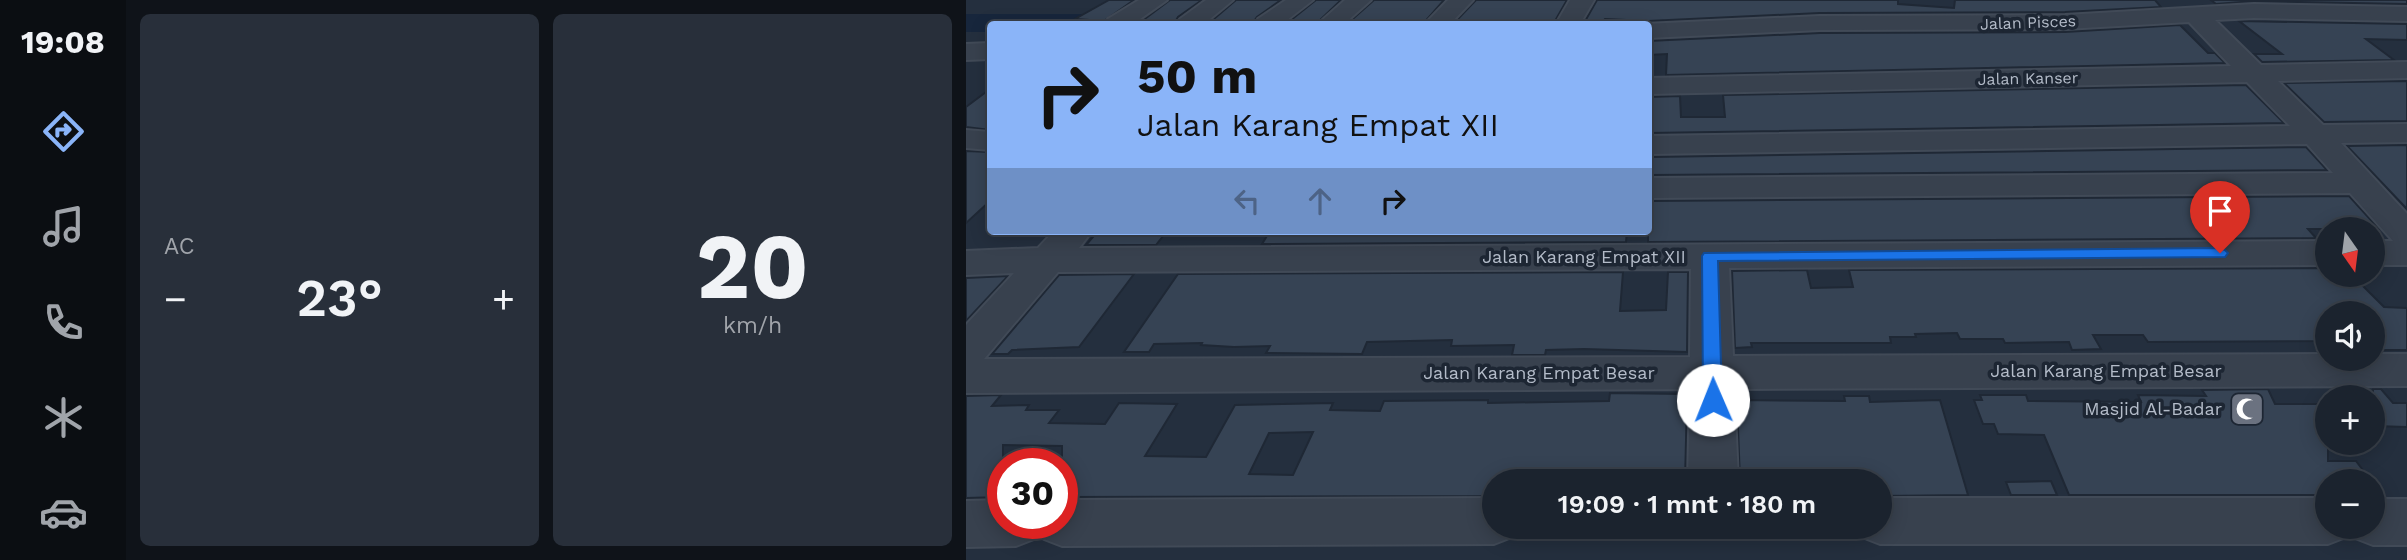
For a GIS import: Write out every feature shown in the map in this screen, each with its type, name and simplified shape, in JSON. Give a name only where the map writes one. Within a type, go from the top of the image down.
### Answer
[{"type":"street","points":[[1122,21],[1155,0]]},
{"type":"street","points":[[1193,21],[1221,0]]},
{"type":"street","points":[[1271,21],[1301,0]]},
{"type":"street","points":[[1334,21],[1359,0]]},
{"type":"street","points":[[1440,21],[1461,0]]},
{"type":"street","points":[[1570,21],[1582,0]]},
{"type":"street","points":[[1971,0],[1977,24]]},
{"type":"street","name":"Jalan Pisces","points":[[1652,30],[1686,20],[1822,12],[1977,24],[2085,9],[2177,9],[2249,5],[2387,9]]},
{"type":"street","points":[[2177,9],[2257,73],[2407,235]]},
{"type":"street","points":[[966,52],[987,51]]},
{"type":"street","name":"Jalan Kanser","points":[[1652,86],[2407,70]]},
{"type":"street","points":[[1652,145],[2407,133]]},
{"type":"street","points":[[966,139],[987,141]]},
{"type":"street","points":[[1652,188],[2358,183]]},
{"type":"street","points":[[966,352],[1062,245]]},
{"type":"street","name":"Jalan Karang Empat XII","points":[[966,263],[1062,245],[1710,256],[2315,253]]},
{"type":"street","points":[[2385,253],[2407,253]]},
{"type":"street","points":[[1710,256],[1713,469]]},
{"type":"street","name":"Jalan Karang Empat Besar","points":[[966,376],[2407,370]]},
{"type":"street","points":[[1078,523],[1482,521]]},
{"type":"street","points":[[1892,521],[2315,522]]},
{"type":"street","points":[[2385,522],[2407,522]]},
{"type":"street","points":[[966,524],[987,524]]},
{"type":"building","points":[[1109,0],[1134,0],[1104,21],[1075,19]]},
{"type":"building","points":[[1170,0],[1202,0],[1176,21],[1142,21]]},
{"type":"building","points":[[1236,0],[1281,0],[1254,21],[1212,21]]},
{"type":"building","points":[[1316,0],[1341,0],[1319,21],[1290,21]]},
{"type":"building","points":[[1374,0],[1444,0],[1426,21],[1350,21]]},
{"type":"building","points":[[1476,0],[1567,0],[1555,21],[1456,21]]},
{"type":"building","points":[[1597,0],[1898,0],[1898,4],[1954,8],[1955,0],[2155,0],[2161,7],[2065,12],[1820,13],[1648,21],[1585,21]]},
{"type":"building","points":[[2211,0],[2407,0],[2407,4],[2254,1],[2216,4]]},
{"type":"building","points":[[2239,21],[2407,24],[2407,40],[2366,39],[2394,60],[2262,62],[2254,54],[2282,54]]},
{"type":"building","points":[[2180,25],[2208,53],[2215,53],[2225,63],[1666,75],[1667,54],[1652,55],[1652,41],[1820,33],[2065,32]]},
{"type":"building","points":[[2407,81],[2407,121],[2324,122],[2284,83]]},
{"type":"building","points":[[2246,85],[2284,123],[1652,133],[1652,97],[1680,96],[1681,117],[1725,117],[1723,95]]},
{"type":"building","points":[[987,91],[987,130],[966,127],[966,107]]},
{"type":"building","points":[[2407,145],[2407,209],[2347,146]]},
{"type":"building","points":[[2306,147],[2327,170],[1652,175],[1652,157]]},
{"type":"building","points":[[966,151],[987,152],[987,204],[966,223]]},
{"type":"building","points":[[2349,196],[2368,217],[2315,217],[2315,229],[2308,229],[2315,238],[1648,242],[1648,235],[1652,235],[1652,201]]},
{"type":"building","points":[[1095,235],[1164,235],[1156,245],[1086,245]]},
{"type":"building","points":[[1268,235],[1627,235],[1626,242],[1262,244]]},
{"type":"building","points":[[2315,268],[2315,287],[2364,287],[2378,301],[2315,301],[2315,341],[2148,342],[2143,335],[2093,335],[2101,349],[2072,350],[2069,342],[2005,343],[2003,339],[1960,339],[1957,333],[1890,337],[1891,343],[1751,343],[1752,347],[1735,348],[1732,271],[1807,270],[1811,288],[1853,287],[1849,270]]},
{"type":"building","points":[[1623,272],[1620,311],[1666,310],[1668,272],[1688,272],[1687,352],[1584,349],[1546,350],[1545,355],[1512,355],[1514,345],[1451,346],[1452,340],[1367,342],[1362,354],[1266,353],[1270,346],[1234,347],[1201,345],[1202,343],[1154,344],[1149,352],[1124,352],[1178,274]]},
{"type":"building","points":[[1134,274],[1079,347],[1012,350],[1008,354],[992,354],[1059,275]]},
{"type":"building","points":[[1008,276],[966,321],[966,278]]},
{"type":"building","points":[[2385,307],[2407,308],[2407,350],[2385,350]]},
{"type":"building","points":[[2268,389],[2275,404],[2315,404],[2315,455],[2328,455],[2328,461],[2356,461],[2362,469],[2315,469],[2315,495],[2069,495],[2044,435],[1998,434],[1994,424],[1983,424],[1974,400],[1982,400],[1980,395],[2026,395],[2028,401],[2141,402],[2138,395],[2206,396],[2202,390]]},
{"type":"building","points":[[1610,393],[1682,394],[1682,399],[1687,399],[1685,469],[1482,469],[1482,496],[1078,497],[1078,448],[1003,445],[1003,448],[987,448],[987,497],[966,498],[966,396],[1001,395],[992,406],[1029,405],[1026,410],[1059,410],[1049,423],[1105,424],[1119,403],[1177,404],[1145,456],[1206,457],[1235,405],[1333,403],[1330,410],[1380,411],[1384,401],[1488,400],[1488,403],[1609,401]],"holes":[[[1313,432],[1293,475],[1249,474],[1269,433]]]},
{"type":"building","points":[[2385,394],[2393,403],[2407,403],[2407,427],[2385,426]]},
{"type":"building","points":[[1844,396],[1869,396],[1870,402],[1940,400],[1968,495],[1892,496],[1892,469],[1740,469],[1737,400],[1845,401]]},
{"type":"building","points":[[2051,481],[2057,495],[2011,495],[2006,482]]},
{"type":"waterway","points":[[966,23],[987,23]]},
{"type":"place","name":"Masjid Al-Badar","points":[[2247,409]]},
{"type":"route","points":[[1713,400],[1710,256],[2220,253]]}]
